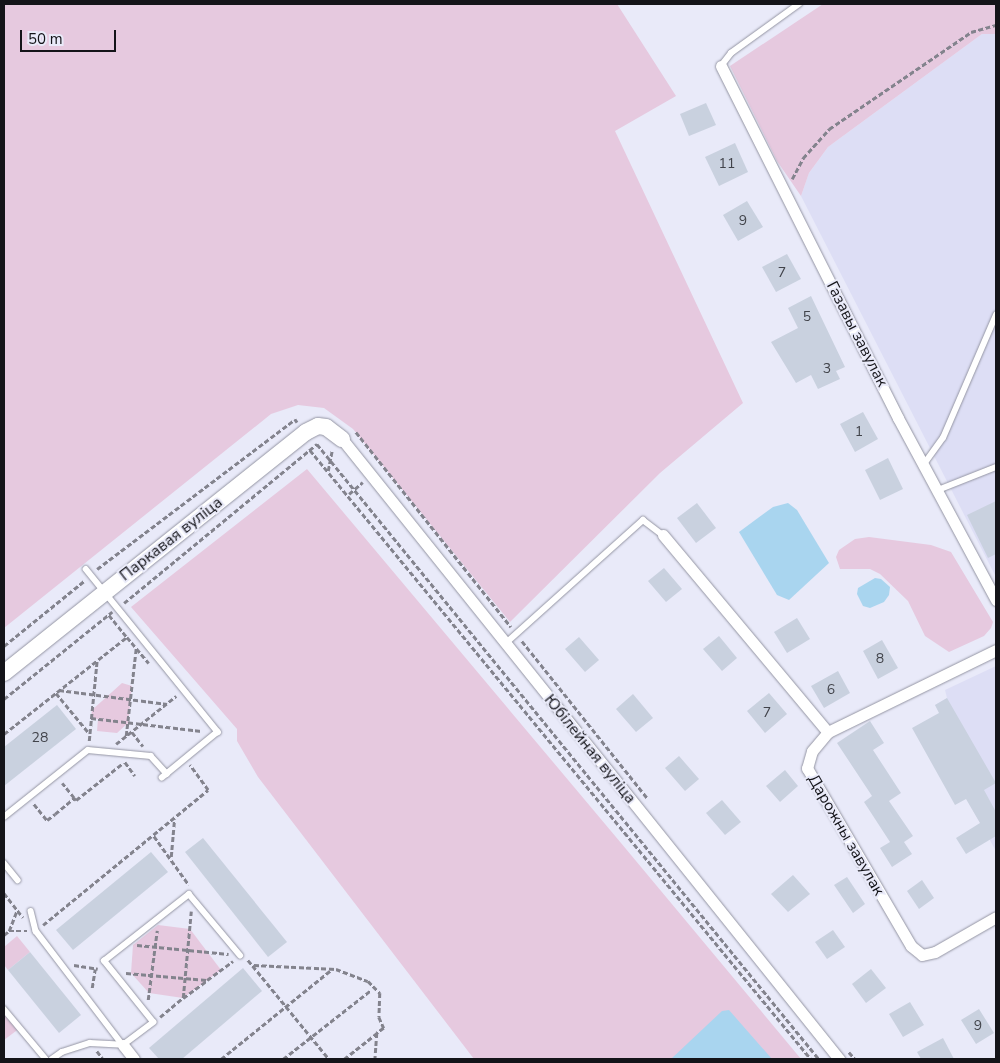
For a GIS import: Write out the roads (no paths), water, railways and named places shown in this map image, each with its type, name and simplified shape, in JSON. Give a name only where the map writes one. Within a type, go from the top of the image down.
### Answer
[{"type":"street","name":"Газавы завулак","points":[[721,66],[924,464],[996,600]]},
{"type":"street","name":"Паркавая вуліца","points":[[4,673],[306,432],[318,426],[326,427],[342,438]]},
{"type":"street","name":"Юбілейная вуліца","points":[[342,438],[839,1059]]},
{"type":"street","points":[[663,535],[828,732],[996,650]]},
{"type":"street","name":"Дарожны завулак","points":[[828,732],[812,751],[807,768],[911,946],[922,955],[935,952],[996,917]]},
{"type":"street","points":[[123,1046],[134,1059]]},
{"type":"lane","points":[[721,66],[731,53],[799,4]]},
{"type":"lane","points":[[924,464],[943,438],[996,315]]},
{"type":"lane","points":[[938,490],[996,466]]},
{"type":"lane","points":[[506,643],[643,520],[663,535]]},
{"type":"lane","points":[[4,817],[88,750],[151,756],[164,776],[218,732],[119,607],[86,569]]},
{"type":"lane","points":[[4,863],[18,880]]},
{"type":"lane","points":[[52,1059],[90,1042],[123,1046],[153,1022],[104,961],[159,917],[191,896],[240,955]]},
{"type":"lane","points":[[31,911],[36,931],[123,1046]]},
{"type":"lane","points":[[4,1009],[46,1059]]}]
